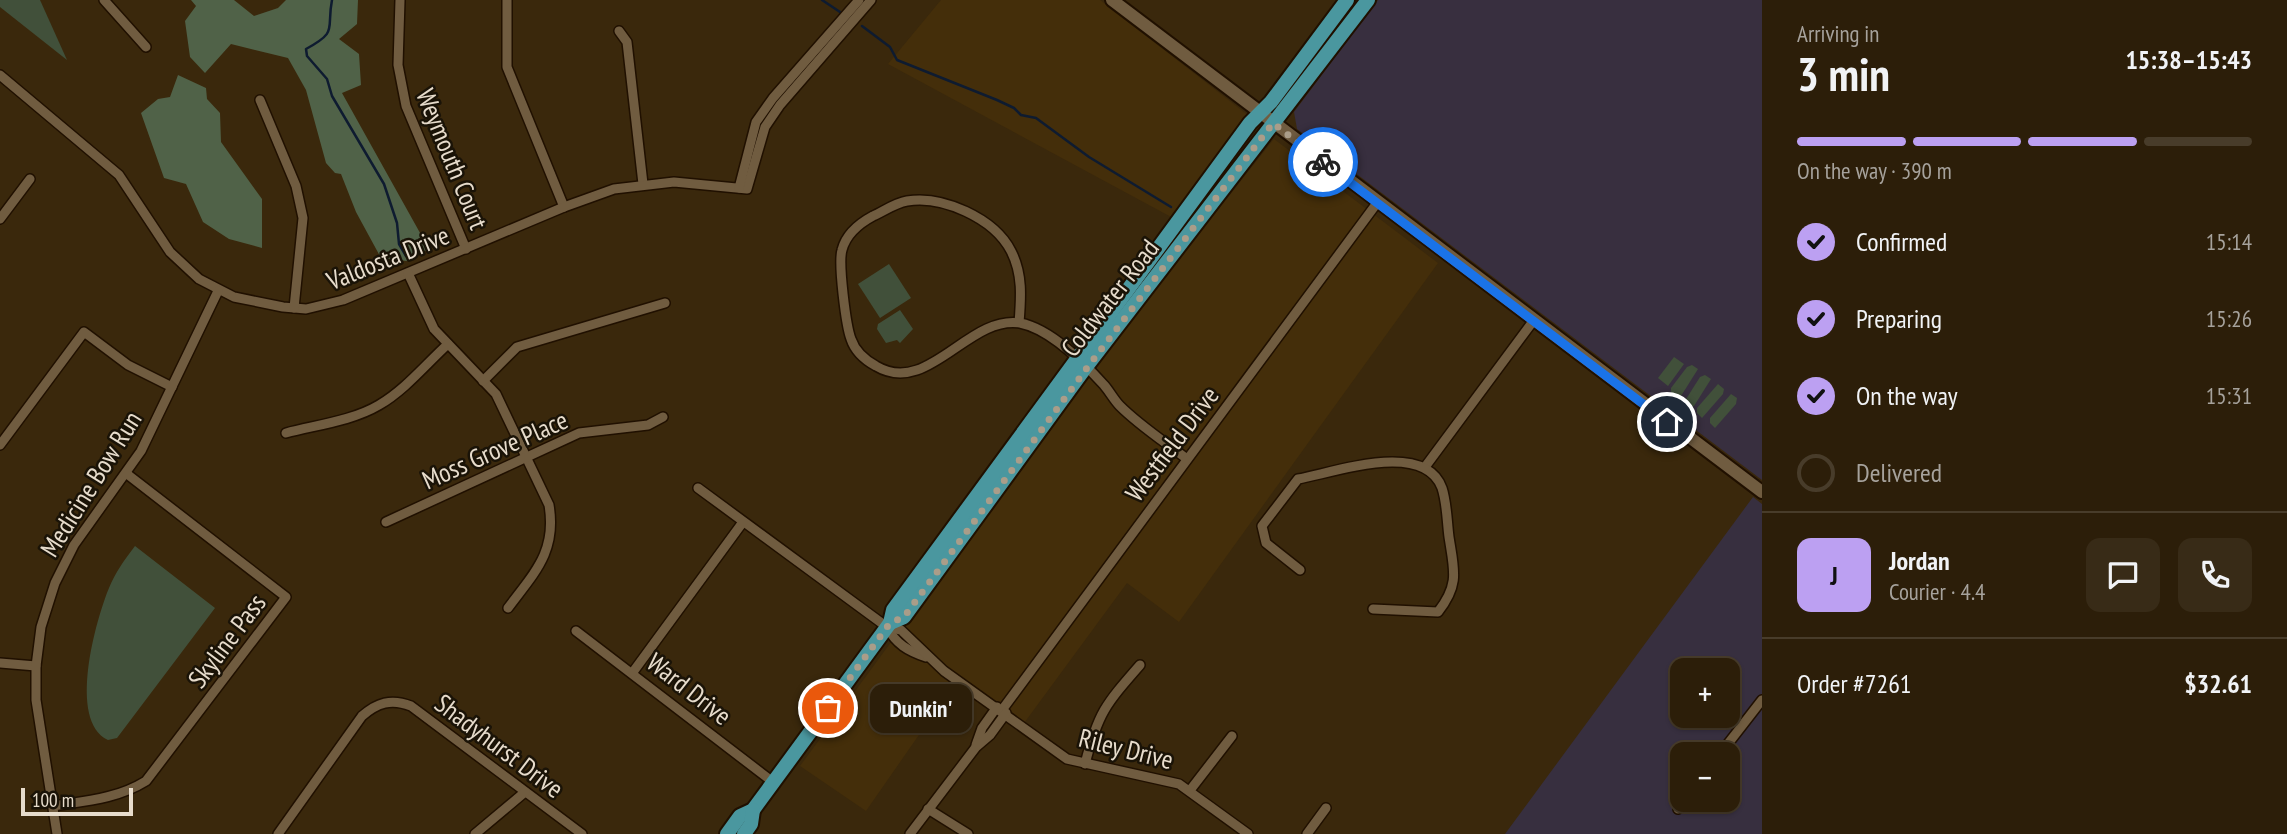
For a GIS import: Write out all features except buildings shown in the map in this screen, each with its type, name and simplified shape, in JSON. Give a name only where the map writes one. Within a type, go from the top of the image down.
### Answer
[{"type":"main road","points":[[1112,0],[1762,492]]},
{"type":"main road","name":"Coldwater Road","points":[[744,834],[751,824],[753,810],[773,782],[888,625],[904,617],[1260,113],[1348,0]]},
{"type":"main road","name":"Coldwater Road","points":[[1081,363],[1368,0]]},
{"type":"main road","name":"Coldwater Road","points":[[727,834],[740,816],[753,810]]},
{"type":"street","points":[[104,0],[146,47]]},
{"type":"street","name":"Weymouth Court","points":[[400,0],[400,85],[405,106],[466,249]]},
{"type":"street","points":[[507,0],[506,67],[564,207]]},
{"type":"street","points":[[743,189],[756,122],[773,98],[859,0]]},
{"type":"street","points":[[743,189],[765,127],[780,105],[871,0]]},
{"type":"street","points":[[619,31],[627,42],[643,184]]},
{"type":"street","name":"Valdosta Drive","points":[[0,75],[109,165],[127,186],[170,252],[184,267],[218,291],[248,300],[294,308],[324,306],[614,189],[643,184],[704,183],[743,189]]},
{"type":"street","points":[[260,100],[296,186],[303,218],[294,308]]},
{"type":"street","points":[[0,219],[30,179]]},
{"type":"street","points":[[1019,323],[1020,273],[1011,250],[998,233],[982,220],[936,201],[904,202],[855,228],[841,250],[851,339],[861,355],[873,364],[895,373],[920,370],[980,332],[1019,323],[1047,335],[1081,363],[1120,406],[1186,459]]},
{"type":"street","name":"Westfield Drive","points":[[910,834],[976,747],[982,728],[1001,710],[1377,203]]},
{"type":"street","points":[[408,274],[426,316],[505,410],[549,505],[551,541],[542,562],[508,608]]},
{"type":"street","name":"Medicine Bow Run","points":[[57,834],[36,700],[36,666],[41,627],[55,583],[74,545],[141,452],[218,291]]},
{"type":"street","points":[[483,381],[517,347],[665,303]]},
{"type":"street","points":[[1426,467],[1534,320]]},
{"type":"street","points":[[0,445],[84,332],[128,365],[172,387]]},
{"type":"street","points":[[286,433],[377,407],[391,398],[448,344]]},
{"type":"street","name":"Moss Grove Place","points":[[386,522],[579,433],[648,425],[663,417]]},
{"type":"street","points":[[1300,570],[1266,543],[1262,526],[1298,479],[1402,460],[1426,467],[1442,487],[1456,581],[1451,596],[1438,612],[1373,609]]},
{"type":"street","name":"Skyline Pass","points":[[52,806],[131,791],[157,771],[286,597],[127,474]]},
{"type":"street","name":"Riley Drive","points":[[698,488],[888,625],[901,630],[918,643],[926,657],[1068,759],[1179,784],[1191,789],[1248,834]]},
{"type":"street","points":[[633,672],[743,522]]},
{"type":"street","name":"Ward Drive","points":[[576,631],[633,672],[773,782]]},
{"type":"street","points":[[0,663],[36,666]]},
{"type":"street","points":[[1086,764],[1094,728],[1104,706],[1140,665]]},
{"type":"street","points":[[1729,742],[1762,700]]},
{"type":"street","name":"Shadyhurst Drive","points":[[278,834],[352,729],[371,708],[387,702],[411,706],[582,834]]},
{"type":"street","points":[[1191,789],[1232,736]]},
{"type":"street","points":[[475,834],[525,792]]},
{"type":"street","points":[[1307,834],[1326,808]]},
{"type":"street","points":[[928,809],[968,834]]},
{"type":"shaded area","points":[[941,0],[1100,0],[1249,116],[1173,218],[888,64]]},
{"type":"shaded area","points":[[1378,0],[1762,0],[1762,480],[1297,129],[1294,112]]},
{"type":"shaded area","points":[[1274,139],[1438,263],[1179,622],[1127,583],[1019,730],[949,683],[941,687],[930,719],[866,811],[800,766],[1097,362]]},
{"type":"shaded area","points":[[1753,497],[1762,504],[1762,834],[1505,834]]},
{"type":"green space","points":[[0,0],[40,0],[67,60],[0,7]]},
{"type":"green space","points":[[191,0],[234,0],[254,16],[278,8],[286,0],[358,0],[357,24],[339,39],[359,54],[361,85],[342,93],[429,249],[407,261],[381,258],[356,212],[341,174],[335,173],[326,163],[306,90],[288,58],[231,44],[205,73],[190,57],[185,21],[196,6]]},
{"type":"green space","points":[[178,75],[206,88],[207,99],[220,113],[221,142],[262,199],[262,248],[229,239],[203,222],[186,184],[164,178],[141,113],[158,99],[170,97]]},
{"type":"green space","points":[[889,264],[911,298],[880,318],[858,284]]},
{"type":"green space","points":[[900,310],[913,329],[900,343],[897,340],[886,343],[877,329],[878,324]]},
{"type":"green space","points":[[1674,357],[1684,364],[1668,386],[1658,378]]},
{"type":"green space","points":[[1692,365],[1698,369],[1681,396],[1676,398],[1671,393],[1671,388],[1687,367]]},
{"type":"green space","points":[[1705,375],[1711,379],[1694,406],[1689,408],[1683,404],[1700,377]]},
{"type":"green space","points":[[1718,384],[1724,389],[1723,394],[1702,418],[1697,413],[1697,408]]},
{"type":"green space","points":[[1731,394],[1737,398],[1736,404],[1715,428],[1710,423],[1710,418]]},
{"type":"green space","points":[[135,546],[215,608],[117,738],[108,740],[96,729],[89,713],[88,668],[109,588],[120,566]]},
{"type":"waterway","points":[[332,0],[329,29],[323,38],[306,49],[307,56],[327,79],[332,96],[384,184],[397,223],[399,244],[406,256]]},
{"type":"waterway","points":[[822,0],[840,12]]},
{"type":"waterway","points":[[862,26],[890,47],[897,60],[997,100],[1014,108],[1021,115],[1036,118],[1089,157],[1171,207]]},
{"type":"way so far","points":[[828,708],[890,623],[904,617],[1087,368],[1187,241],[1273,123],[1323,162]]},
{"type":"place","name":"Dunkin'","points":[[828,708]]},
{"type":"route","points":[[1323,162],[1667,422]]}]
